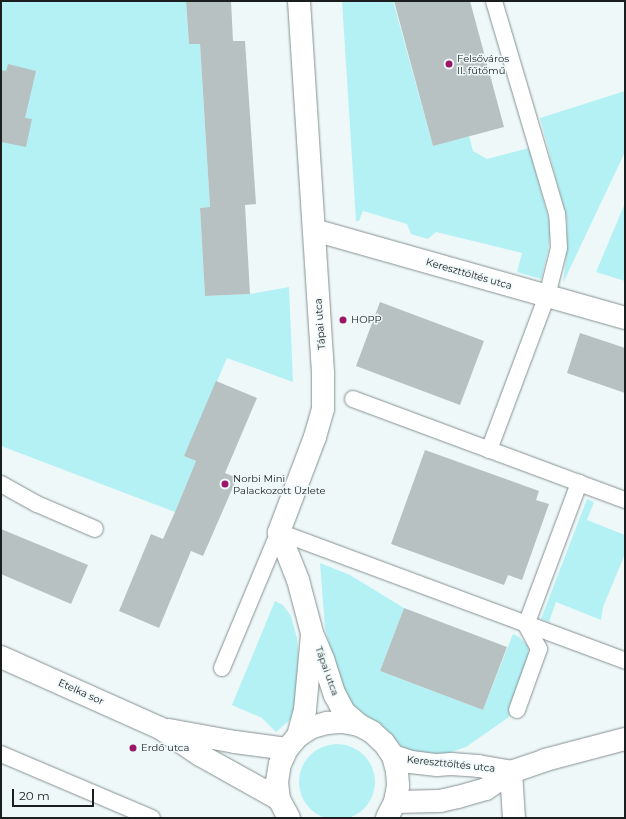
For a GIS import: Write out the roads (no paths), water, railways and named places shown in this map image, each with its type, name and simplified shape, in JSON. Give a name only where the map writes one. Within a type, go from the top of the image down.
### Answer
[{"type":"street","name":"Tápai utca","points":[[299,1],[323,374],[323,409],[315,437],[279,532],[298,580],[312,633],[323,659],[335,695],[344,712],[358,725]]},
{"type":"street","name":"Kereszttöltés utca","points":[[314,230],[625,318]]},
{"type":"street","name":"Tápai utca","points":[[284,808],[277,782],[280,764],[293,742],[305,710],[312,633]]},
{"type":"street","name":"Etelka sor","points":[[1,657],[160,728],[284,808]]},
{"type":"street","points":[[293,742],[312,728],[327,723],[343,722],[358,725],[372,732],[384,743],[392,756],[397,771],[398,786],[391,810]]},
{"type":"street","name":"Etelka sor","points":[[160,728],[236,742],[293,742]]},
{"type":"street","name":"Kereszttöltés utca","points":[[391,810],[440,801],[486,789],[510,772],[545,760],[625,739]]},
{"type":"street","name":"Kereszttöltés utca","points":[[392,756],[411,762],[437,765],[451,764],[478,766],[510,772]]},
{"type":"street","points":[[510,772],[514,818]]},
{"type":"lane","points":[[489,450],[547,296],[559,248],[557,214],[494,1]]},
{"type":"lane","points":[[353,399],[625,500]]},
{"type":"lane","points":[[517,710],[538,649],[526,625],[579,483]]},
{"type":"lane","points":[[1,484],[37,504],[95,529]]},
{"type":"lane","points":[[222,668],[279,532],[625,661]]},
{"type":"lane","points":[[1,754],[152,818]]},
{"type":"place","name":"Felsőváros II. fűtőmű","points":[[449,64]]},
{"type":"place","name":"HOPP","points":[[343,320]]},
{"type":"place","name":"Norbi Mini Palackozott Üzlete","points":[[225,484]]},
{"type":"place","name":"Erdő utca","points":[[133,748]]}]
